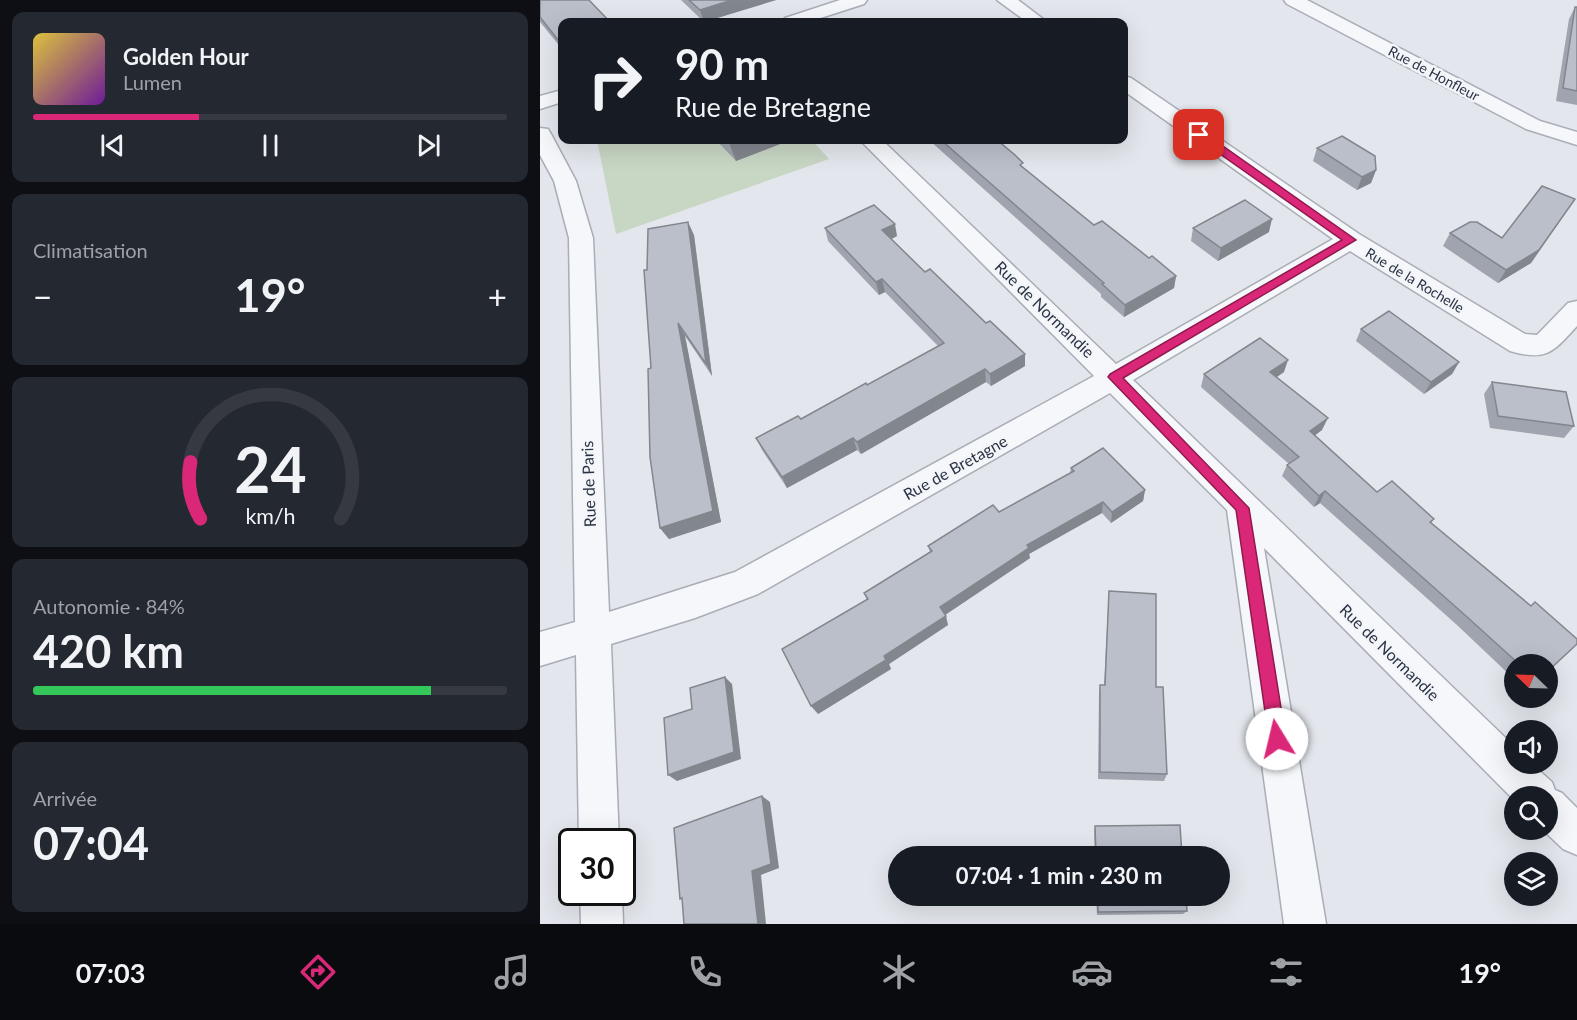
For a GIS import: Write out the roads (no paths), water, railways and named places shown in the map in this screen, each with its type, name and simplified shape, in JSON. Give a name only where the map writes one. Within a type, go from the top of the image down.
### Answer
[{"type":"street","points":[[803,18],[858,0]]},
{"type":"street","points":[[1006,0],[1032,18]]},
{"type":"street","name":"Rue de Honfleur","points":[[1293,0],[1533,125],[1577,139]]},
{"type":"street","name":"Rue de la Rochelle","points":[[1128,85],[1350,240],[1520,344],[1544,345],[1577,310]]},
{"type":"street","points":[[540,103],[558,97]]},
{"type":"street","name":"Rue de Paris","points":[[540,134],[565,181],[580,238],[599,828]]},
{"type":"street","name":"Rue de Normandie","points":[[874,144],[1115,377],[1242,508],[1528,786]]},
{"type":"street","name":"Rue de Bretagne","points":[[540,649],[695,602],[746,583],[1115,377],[1350,240]]},
{"type":"street","points":[[1242,508],[1305,924]]},
{"type":"street","points":[[1558,817],[1577,835]]},
{"type":"street","points":[[601,906],[602,924]]}]
